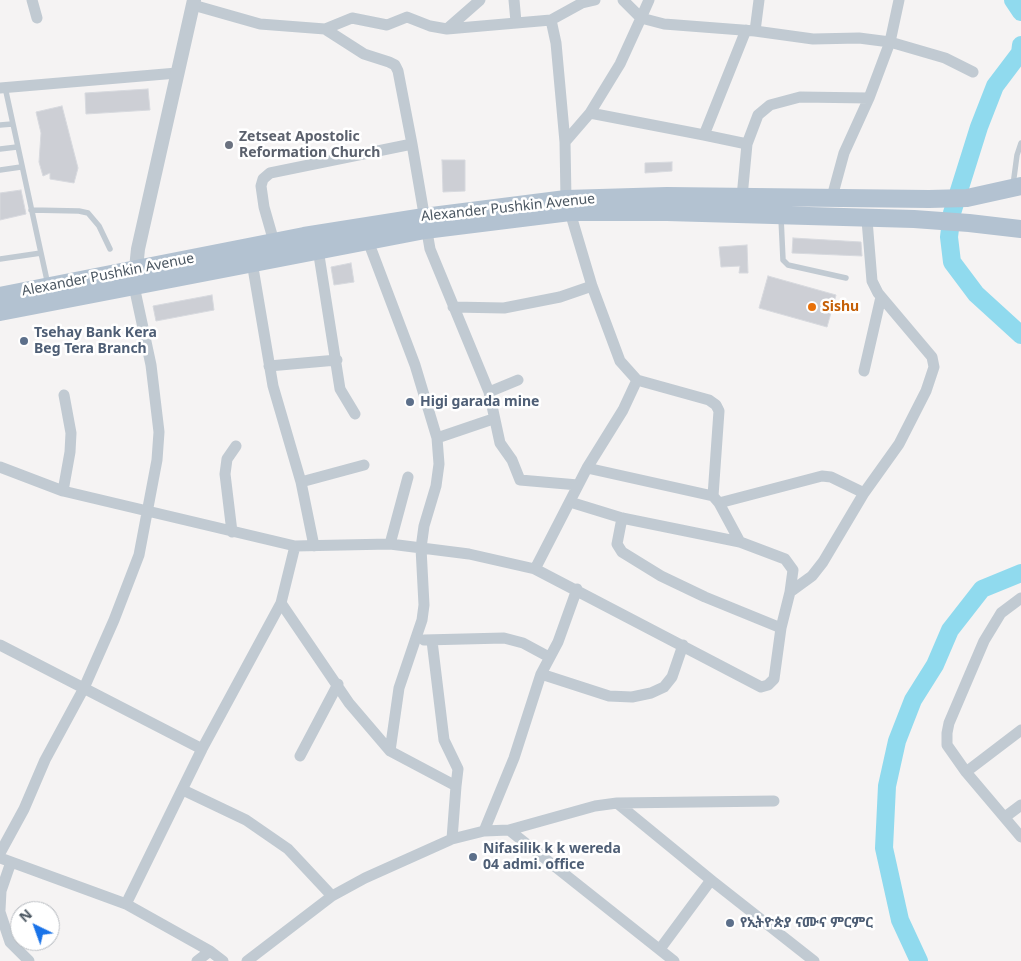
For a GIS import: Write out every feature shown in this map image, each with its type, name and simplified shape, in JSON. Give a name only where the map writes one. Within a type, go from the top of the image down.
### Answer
[{"type":"main road","name":"Alexander Pushkin Avenue","points":[[0,296],[48,287],[135,278],[252,262],[309,246],[425,223],[568,205],[666,196],[967,198],[1018,190]]},
{"type":"main road","name":"Alexander Pushkin Avenue","points":[[568,205],[867,220],[914,220],[969,223],[1021,229]]},
{"type":"main road","points":[[969,223],[1021,220]]},
{"type":"main road","name":"Alexander Pushkin Avenue","points":[[0,312],[274,242],[309,246],[368,241],[425,223]]},
{"type":"street","points":[[32,0],[37,18]]},
{"type":"street","points":[[447,29],[480,0]]},
{"type":"street","points":[[514,0],[516,22]]},
{"type":"street","points":[[0,853],[24,809],[45,760],[84,688],[114,620],[139,555],[148,512],[158,432],[151,365],[135,278],[138,249],[193,2],[260,24],[325,28],[352,18],[387,25],[407,17],[430,26],[447,29],[551,20],[582,3],[595,0]]},
{"type":"street","points":[[623,0],[641,18],[664,24],[750,31],[818,40],[858,38],[890,42],[945,58],[973,72]]},
{"type":"street","points":[[565,142],[590,113],[620,64],[649,0]]},
{"type":"street","points":[[704,135],[750,31],[759,0]]},
{"type":"street","points":[[832,197],[844,153],[869,98],[890,42],[899,0]]},
{"type":"street","points":[[551,20],[556,43],[565,142],[568,205],[571,222],[592,286],[620,361],[637,380],[708,400],[716,405],[719,411],[716,499],[740,542]]},
{"type":"street","points":[[325,28],[364,54],[390,62],[395,65],[398,71],[430,249],[489,392],[493,419],[500,443],[512,460],[520,480],[578,485]]},
{"type":"street","points":[[3,88],[177,73]]},
{"type":"street","points":[[742,197],[747,144],[758,115],[770,105],[800,97],[869,98]]},
{"type":"street","points":[[590,113],[747,144]]},
{"type":"street","points":[[274,242],[264,207],[261,186],[263,179],[270,173],[412,144]]},
{"type":"street","points":[[790,592],[812,576],[864,492],[899,444],[926,391],[934,367],[932,357],[881,297],[872,281],[867,220]]},
{"type":"street","points":[[368,241],[415,365],[437,438],[438,471],[436,486],[426,515],[422,548],[424,605],[422,620],[399,688],[390,751]]},
{"type":"street","points":[[309,246],[338,360],[340,389],[355,414]]},
{"type":"street","points":[[252,262],[269,366],[301,482],[314,546]]},
{"type":"street","points":[[453,307],[504,308],[560,297],[592,286]]},
{"type":"street","points":[[864,371],[881,297]]},
{"type":"street","points":[[269,366],[338,360]]},
{"type":"street","points":[[489,392],[518,380]]},
{"type":"street","points":[[535,569],[586,468],[623,410],[637,380]]},
{"type":"street","points":[[63,490],[70,452],[71,433],[64,394]]},
{"type":"street","points":[[437,438],[493,419]]},
{"type":"street","points":[[232,532],[225,474],[227,459],[236,446]]},
{"type":"street","points":[[301,482],[364,465]]},
{"type":"street","points":[[0,467],[63,490],[295,546],[390,544],[470,554],[535,569],[577,589],[761,687],[768,685],[774,679],[793,570],[785,559],[740,542],[622,518],[570,502]]},
{"type":"street","points":[[586,468],[716,499],[822,476],[832,477],[864,492]]},
{"type":"street","points":[[390,544],[408,477]]},
{"type":"street","points":[[622,518],[617,544],[618,549],[622,552],[661,576],[696,593],[782,628]]},
{"type":"street","points":[[126,904],[202,749],[281,603],[295,546]]},
{"type":"street","points":[[484,831],[514,758],[542,674],[558,642],[577,589]]},
{"type":"street","points":[[1021,598],[1002,614],[984,641],[949,723],[947,745],[966,772],[1021,837]]},
{"type":"street","points":[[281,603],[361,718],[390,751],[456,786]]},
{"type":"street","points":[[415,638],[432,641],[504,638],[523,643],[549,657]]},
{"type":"street","points":[[432,641],[444,740],[458,768],[452,839]]},
{"type":"street","points":[[0,645],[202,749]]},
{"type":"street","points":[[542,674],[609,696],[632,697],[651,693],[664,687],[672,677],[683,645]]},
{"type":"street","points":[[300,756],[338,684]]},
{"type":"street","points":[[966,772],[1021,730]]},
{"type":"street","points":[[183,790],[246,820],[288,849],[332,896]]},
{"type":"street","points":[[247,961],[332,896],[364,878],[452,839],[484,831],[509,830],[595,806],[617,803],[774,801]]},
{"type":"street","points":[[617,803],[814,961]]},
{"type":"street","points":[[1005,818],[1021,805]]},
{"type":"street","points":[[509,830],[674,961]]},
{"type":"street","points":[[29,961],[10,942],[0,911],[5,860],[126,904],[210,951],[223,961]]},
{"type":"street","points":[[660,949],[711,880]]},
{"type":"street","points":[[197,961],[210,951]]},
{"type":"lane","points":[[3,88],[48,287]]},
{"type":"lane","points":[[0,125],[12,124]]},
{"type":"lane","points":[[1018,190],[1017,155],[1021,143]]},
{"type":"lane","points":[[0,149],[17,147]]},
{"type":"lane","points":[[0,170],[21,166]]},
{"type":"lane","points":[[31,210],[79,211],[88,213],[99,226],[110,249]]},
{"type":"lane","points":[[781,216],[782,260],[788,264],[846,278]]},
{"type":"lane","points":[[0,259],[41,253]]},
{"type":"building","points":[[148,89],[150,110],[86,114],[85,93]]},
{"type":"building","points":[[62,106],[78,168],[74,183],[50,179],[50,173],[43,176],[39,162],[41,133],[36,112]]},
{"type":"building","points":[[442,160],[465,160],[465,191],[443,192]]},
{"type":"building","points":[[672,162],[672,171],[645,173],[645,163]]},
{"type":"building","points":[[21,190],[26,214],[0,220],[0,193]]},
{"type":"building","points":[[793,238],[861,242],[862,256],[792,253]]},
{"type":"building","points":[[747,245],[748,273],[739,273],[740,266],[721,267],[719,247]]},
{"type":"building","points":[[351,263],[354,282],[334,285],[331,267]]},
{"type":"building","points":[[768,276],[836,295],[827,327],[759,308]]},
{"type":"building","points":[[212,295],[214,310],[156,321],[153,306]]},
{"type":"waterway","points":[[1013,0],[1021,12]]},
{"type":"waterway","points":[[1021,45],[1020,53],[995,86],[979,127],[952,213],[949,237],[952,262],[976,294],[1021,335]]},
{"type":"waterway","points":[[919,961],[900,920],[884,848],[887,786],[897,741],[913,700],[935,665],[950,630],[982,589],[1021,573]]},
{"type":"place","name":"Zetseat Apostolic Reformation Church","points":[[229,145]]},
{"type":"place","name":"Sishu","points":[[812,307]]},
{"type":"place","name":"Tsehay Bank Kera Beg Tera Branch","points":[[24,341]]},
{"type":"place","name":"Higi garada mine","points":[[410,402]]},
{"type":"place","name":"Nifasilik k k wereda 04 admi. office","points":[[473,857]]},
{"type":"place","name":"የኢትዮጵያ ናሙና ምርምር","points":[[730,923]]}]
